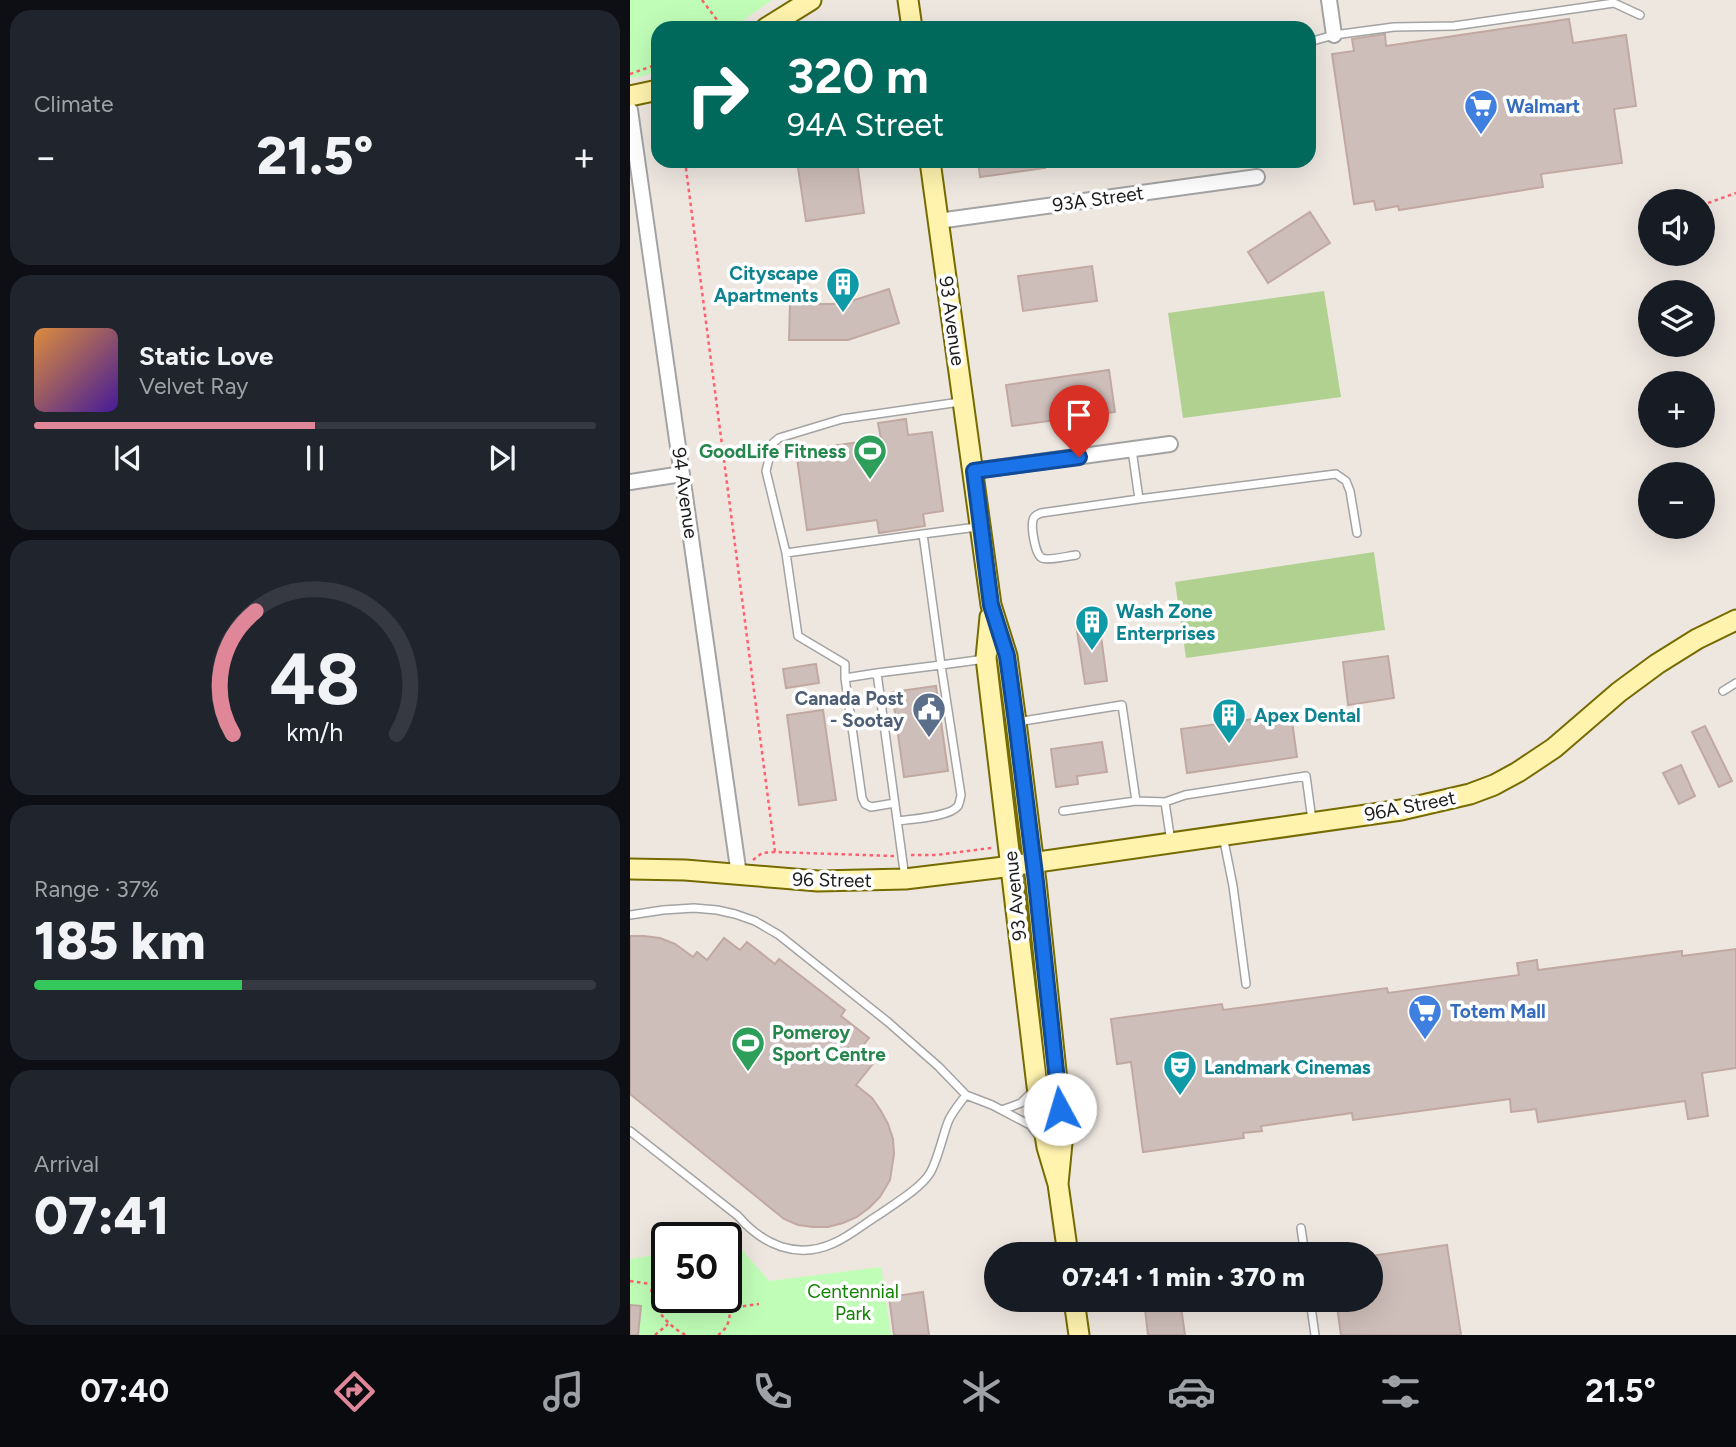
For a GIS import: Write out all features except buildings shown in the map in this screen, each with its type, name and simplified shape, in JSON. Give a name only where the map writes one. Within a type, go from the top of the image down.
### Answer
[{"type":"main road","points":[[777,21],[811,0]]},
{"type":"main road","points":[[908,0],[911,21]]},
{"type":"main road","points":[[630,96],[651,92]]},
{"type":"main road","name":"93 Avenue","points":[[931,168],[991,605],[1007,656],[1016,722],[1060,1109],[1062,1143],[1058,1184]]},
{"type":"main road","name":"93 Avenue","points":[[991,605],[986,658],[1037,1086],[1047,1147],[1058,1184],[1066,1242]]},
{"type":"main road","name":"96A Street","points":[[1033,862],[1401,810],[1470,794],[1494,785],[1536,761],[1657,664],[1697,639],[1736,620]]},
{"type":"main road","name":"96 Street","points":[[630,869],[685,870],[818,881],[867,881],[905,879],[1033,862]]},
{"type":"main road","points":[[1076,1312],[1079,1335]]},
{"type":"street","points":[[1329,0],[1334,35]]},
{"type":"street","name":"94 Avenue","points":[[630,110],[740,875]]},
{"type":"street","name":"93A Street","points":[[939,221],[1257,177]]},
{"type":"street","points":[[974,471],[1170,444]]},
{"type":"street","points":[[630,482],[682,474]]},
{"type":"lane","points":[[1316,40],[1394,27],[1454,26],[1614,3],[1640,15]]},
{"type":"lane","points":[[895,803],[871,807],[865,804],[862,798],[845,664],[798,636],[786,553],[766,471],[774,443],[779,438],[842,419],[964,401]]},
{"type":"lane","points":[[1132,449],[1139,499]]},
{"type":"lane","points":[[1076,555],[1042,559],[1036,551],[1033,521],[1036,516],[1041,513],[1139,499],[1336,474],[1346,481],[1350,491],[1357,533]]},
{"type":"lane","points":[[786,553],[981,526]]},
{"type":"lane","points":[[898,821],[953,811],[960,804],[961,795],[923,534]]},
{"type":"lane","points":[[845,678],[986,658]]},
{"type":"lane","points":[[877,673],[905,879]]},
{"type":"lane","points":[[1723,691],[1736,683]]},
{"type":"lane","points":[[1016,722],[1122,705],[1136,801]]},
{"type":"lane","points":[[1063,811],[1136,801],[1166,802],[1185,794],[1306,776],[1313,823]]},
{"type":"lane","points":[[1166,802],[1171,843]]},
{"type":"lane","points":[[1223,835],[1233,886],[1246,984]]},
{"type":"lane","points":[[630,915],[694,908],[717,910],[755,921],[779,935],[888,1022],[966,1095],[1030,1125],[1047,1147]]},
{"type":"lane","points":[[1002,1110],[1030,1096],[1037,1086]]},
{"type":"lane","points":[[630,1131],[738,1216],[761,1238],[796,1251],[817,1249],[835,1243],[906,1196],[930,1173],[949,1118],[966,1095]]},
{"type":"lane","points":[[1301,1228],[1303,1242]]},
{"type":"lane","points":[[1312,1312],[1315,1335]]},
{"type":"path","points":[[702,0],[718,21]]},
{"type":"path","points":[[630,74],[651,66]]},
{"type":"path","points":[[686,168],[775,852]]},
{"type":"path","points":[[1715,200],[1736,193]]},
{"type":"path","points":[[753,859],[762,853],[775,852],[902,856],[946,854],[995,847]]},
{"type":"path","points":[[630,1282],[651,1284]]},
{"type":"path","points":[[742,1306],[759,1304]]},
{"type":"path","points":[[659,1313],[668,1324],[686,1335]]},
{"type":"path","points":[[718,1335],[725,1330],[729,1313]]},
{"type":"path","points":[[655,1335],[668,1324]]},
{"type":"green space","points":[[630,0],[772,0],[742,21],[651,21],[651,73],[630,78]]},
{"type":"green space","points":[[1324,291],[1341,397],[1183,418],[1168,313]]},
{"type":"green space","points":[[1374,552],[1385,630],[1186,658],[1175,582]]},
{"type":"green space","name":"Centennial Park","points":[[742,1250],[769,1281],[881,1267],[891,1335],[630,1335],[630,1259],[651,1256],[651,1313],[742,1313]]},
{"type":"place","name":"Walmart","points":[[1481,136]]},
{"type":"place","name":"Cityscape Apartments","points":[[843,314]]},
{"type":"place","name":"GoodLife Fitness","points":[[870,481]]},
{"type":"place","name":"Wash Zone Enterprises","points":[[1092,652]]},
{"type":"place","name":"Canada Post - Sootay","points":[[929,739]]},
{"type":"place","name":"Apex Dental","points":[[1229,745]]},
{"type":"place","name":"Totem Mall","points":[[1425,1041]]},
{"type":"place","name":"Pomeroy Sport Centre","points":[[748,1073]]},
{"type":"place","name":"Landmark Cinemas","points":[[1180,1097]]},
{"type":"route","points":[[1060,1109],[1016,722],[1007,656],[991,605],[974,471],[1079,457]]}]
